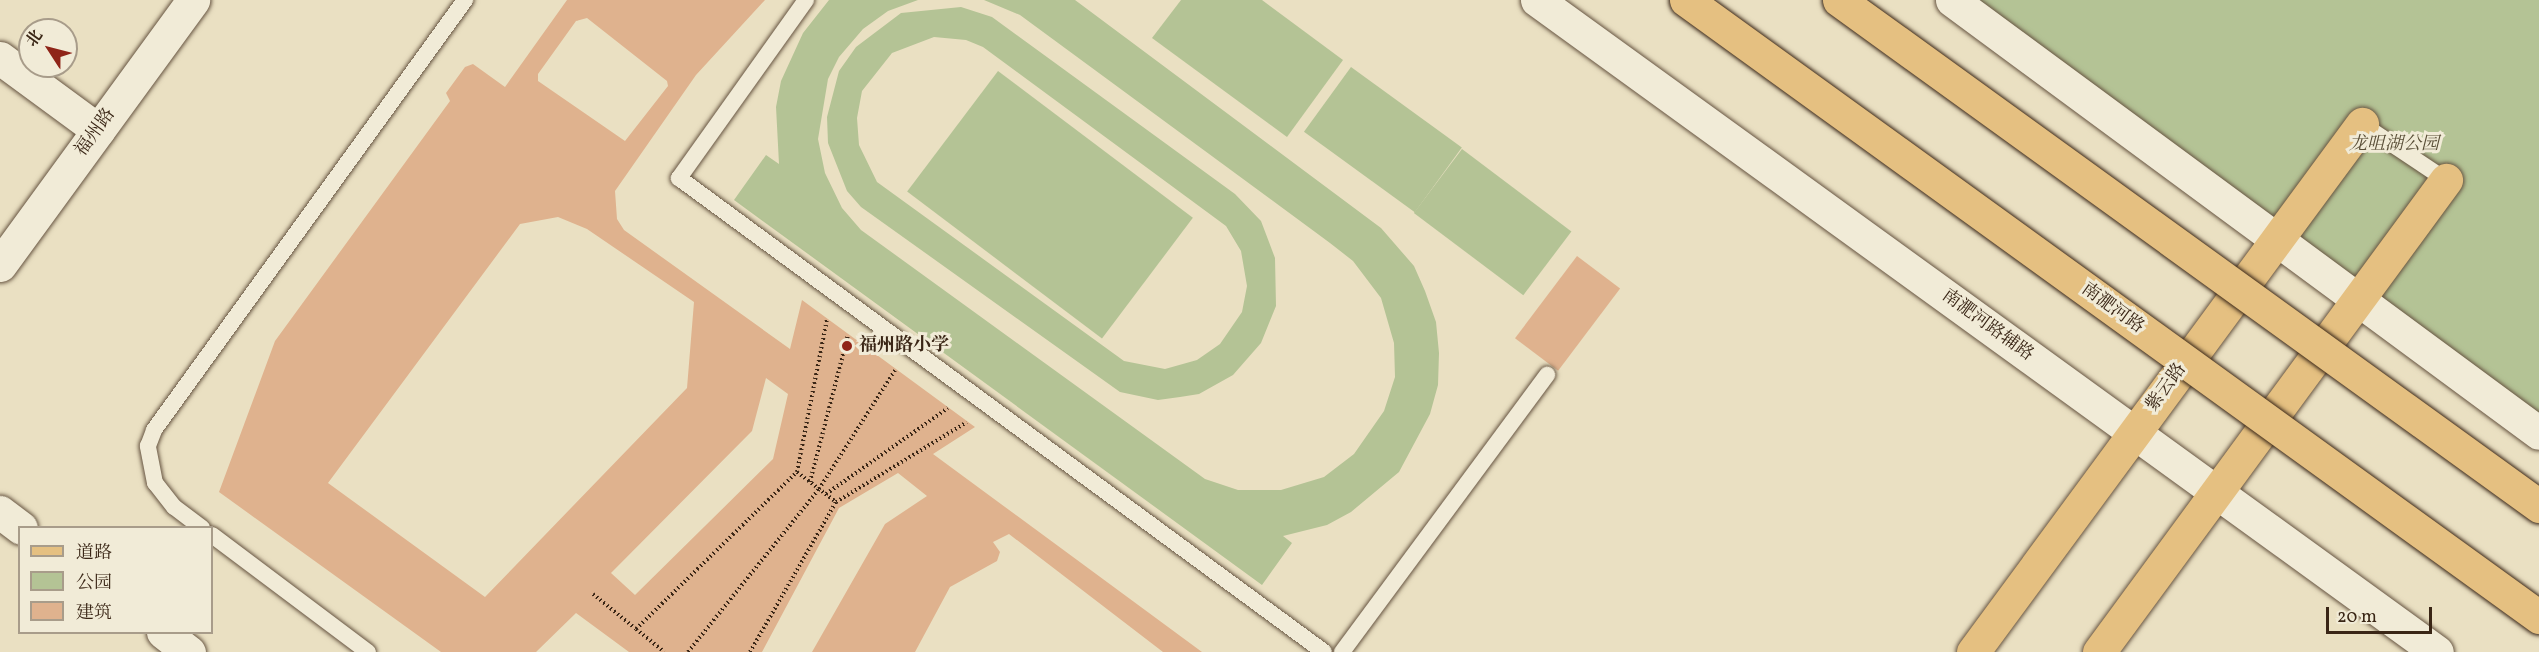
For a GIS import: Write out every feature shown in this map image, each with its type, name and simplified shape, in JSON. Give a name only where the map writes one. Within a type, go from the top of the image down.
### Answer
[{"type":"main road","name":"南淝河路","points":[[1686,0],[2539,617]]},
{"type":"main road","points":[[1839,0],[2539,506]]},
{"type":"main road","name":"紫云路","points":[[1973,652],[2361,124]]},
{"type":"main road","points":[[2099,652],[2446,180]]},
{"type":"street","name":"福州路","points":[[0,266],[192,0]]},
{"type":"street","name":"南淝河路辅路","points":[[1537,0],[2437,652]]},
{"type":"street","points":[[1952,0],[2539,433]]},
{"type":"street","points":[[0,58],[98,130]]},
{"type":"street","points":[[0,512],[18,526]]},
{"type":"street","points":[[164,634],[189,652]]},
{"type":"lane","points":[[199,526],[174,507],[155,483],[148,446],[154,430],[465,0]]},
{"type":"lane","points":[[806,0],[679,178],[1324,652]]},
{"type":"lane","points":[[2361,124],[2446,180]]},
{"type":"lane","points":[[1342,652],[1547,375]]},
{"type":"lane","points":[[213,536],[368,652]]},
{"type":"path","points":[[636,629],[797,472],[827,319]]},
{"type":"path","points":[[810,482],[848,334]]},
{"type":"path","points":[[688,652],[819,489],[896,369]]},
{"type":"path","points":[[826,494],[949,408]]},
{"type":"path","points":[[750,652],[836,501],[968,422]]},
{"type":"path","points":[[797,472],[836,501]]},
{"type":"path","points":[[592,594],[664,652]]},
{"type":"green space","points":[[829,0],[918,0],[888,11],[863,29],[839,57],[828,79],[818,139],[825,173],[842,208],[861,230],[1205,479],[1238,490],[1281,490],[1324,477],[1354,454],[1384,411],[1395,377],[1394,343],[1381,298],[1353,261],[1330,243],[1020,15],[984,0],[1075,0],[1381,228],[1414,266],[1436,322],[1439,353],[1438,385],[1430,414],[1399,472],[1351,512],[1327,525],[1283,536],[1292,543],[1262,585],[734,200],[766,155],[779,164],[776,107],[781,81],[803,33]]},
{"type":"green space","points":[[1181,0],[1262,0],[1343,60],[1287,137],[1152,38]]},
{"type":"green space","name":"龙咀湖公园","points":[[1952,0],[2539,0],[2539,433]]},
{"type":"green space","points":[[961,7],[992,17],[1235,194],[1261,221],[1275,258],[1276,306],[1261,343],[1233,375],[1199,394],[1180,397],[1158,400],[1120,392],[861,207],[847,191],[828,143],[827,117],[839,71],[856,47],[901,13]],"holes":[[[934,37],[966,40],[983,47],[1226,226],[1241,251],[1247,286],[1242,312],[1220,344],[1197,360],[1165,369],[1124,361],[877,182],[859,145],[857,118],[862,91],[892,53]]]},
{"type":"green space","points":[[1351,67],[1462,148],[1415,212],[1304,132]]},
{"type":"green space","points":[[998,71],[1193,218],[1102,338],[907,192]]},
{"type":"green space","points":[[1462,149],[1571,231],[1523,295],[1414,213]]},
{"type":"building","points":[[567,0],[765,0],[696,75],[615,191],[617,219],[624,230],[790,349],[802,300],[975,427],[933,454],[1202,652],[1163,652],[1009,534],[993,542],[1000,552],[997,561],[950,587],[915,652],[812,652],[885,524],[927,496],[898,473],[839,508],[762,652],[629,652],[576,613],[536,652],[441,652],[219,492],[275,341],[450,101],[446,93],[465,67],[473,64],[505,87]],"holes":[[[587,18],[667,81],[668,86],[625,141],[538,81],[538,74],[576,21]],[[558,217],[587,229],[694,302],[687,388],[485,597],[328,483],[520,224]],[[766,378],[788,394],[773,459],[635,595],[611,573],[752,431]]]},
{"type":"building","points":[[1577,256],[1620,288],[1558,371],[1515,338]]},
{"type":"place","name":"福州路小学","points":[[847,346]]}]
